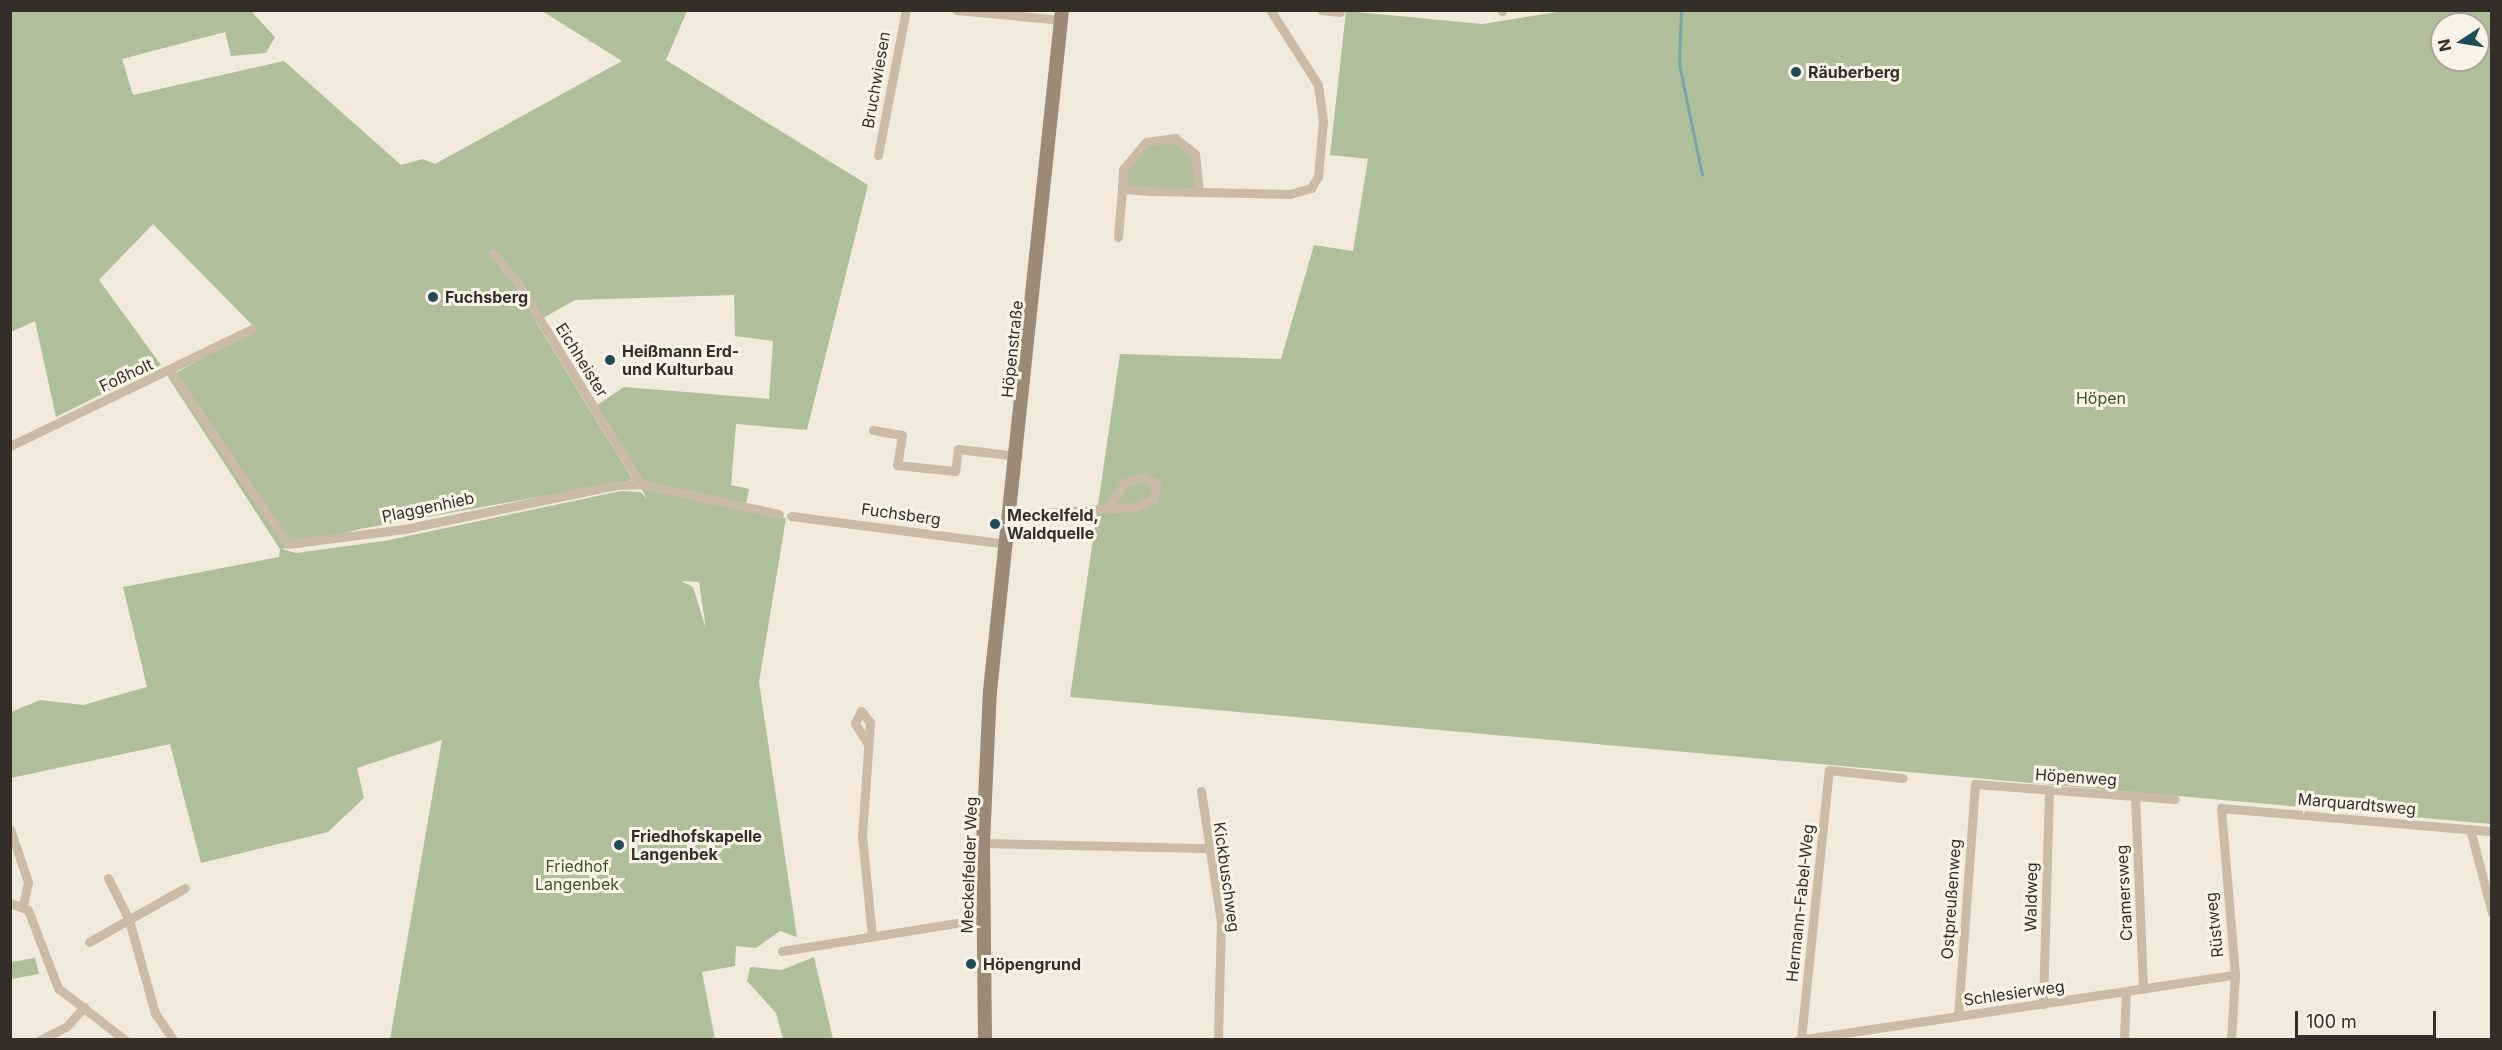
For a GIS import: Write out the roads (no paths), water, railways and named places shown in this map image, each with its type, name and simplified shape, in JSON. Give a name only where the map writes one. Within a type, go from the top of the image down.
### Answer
[{"type":"main road","name":"Höpenstraße","points":[[990,691],[1018,456],[1062,15]]},
{"type":"main road","name":"Meckelfelder Weg","points":[[985,1040],[983,843],[990,691]]},
{"type":"street","name":"Bruchwiesen","points":[[879,156],[906,10]]},
{"type":"street","points":[[956,10],[1062,15]]},
{"type":"street","points":[[1321,10],[1341,12]]},
{"type":"street","points":[[1122,189],[1290,194],[1311,188],[1318,177],[1323,122],[1318,85],[1271,11]]},
{"type":"street","points":[[1118,237],[1123,169],[1132,155],[1156,137],[1175,138],[1195,154],[1199,192]]},
{"type":"street","name":"Eichheister","points":[[493,254],[517,282],[641,484]]},
{"type":"street","name":"Foßholt","points":[[10,446],[171,371],[252,329]]},
{"type":"street","name":"Plaggenhieb","points":[[171,371],[288,544],[404,529],[641,484],[779,514]]},
{"type":"street","points":[[873,430],[902,435],[897,465],[956,471],[958,449],[1018,456]]},
{"type":"street","points":[[1011,516],[1109,507],[1147,503],[1158,490],[1156,483],[1142,477],[1125,483],[1109,507]]},
{"type":"street","name":"Fuchsberg","points":[[791,516],[1007,544]]},
{"type":"street","points":[[868,744],[863,860],[872,937]]},
{"type":"street","name":"Hermann-Fabel-Weg","points":[[1799,1039],[1829,770],[1903,778]]},
{"type":"street","name":"Höpenweg","points":[[1975,784],[2174,799]]},
{"type":"street","name":"Ostpreußenweg","points":[[1958,1016],[1975,784]]},
{"type":"street","name":"Waldweg","points":[[2043,1004],[2049,790]]},
{"type":"street","name":"Kickbuschweg","points":[[1201,791],[1221,922],[1218,1040]]},
{"type":"street","name":"Cramersweg","points":[[2135,796],[2144,988]]},
{"type":"street","name":"Marquardtsweg","points":[[2221,808],[2492,831]]},
{"type":"street","name":"Rüstweg","points":[[2221,808],[2235,975],[2231,1040]]},
{"type":"street","points":[[10,829],[28,882],[23,905],[54,983],[125,1040]]},
{"type":"street","points":[[2470,829],[2492,913]]},
{"type":"street","points":[[983,843],[1210,848]]},
{"type":"street","points":[[108,878],[129,920],[160,1036],[172,1040]]},
{"type":"street","points":[[89,942],[184,888]]},
{"type":"street","points":[[10,903],[23,905]]},
{"type":"street","points":[[782,951],[982,920]]},
{"type":"street","name":"Schlesierweg","points":[[1799,1039],[2235,975]]},
{"type":"street","points":[[2124,1040],[2126,992]]},
{"type":"street","points":[[40,1040],[53,1038],[84,1007]]},
{"type":"waterway","points":[[1681,10],[1679,64],[1702,175]]},
{"type":"place","name":"Räuberberg","points":[[1796,72]]},
{"type":"place","name":"Fuchsberg","points":[[433,297]]},
{"type":"place","name":"Heißmann Erd- und Kulturbau","points":[[610,360]]},
{"type":"place","name":"Meckelfeld, Waldquelle","points":[[995,524]]},
{"type":"place","name":"Friedhofskapelle Langenbek","points":[[619,845]]},
{"type":"place","name":"Höpengrund","points":[[971,964]]},
{"type":"park label","name":"Höpen","points":[[2101,398]]},
{"type":"park label","name":"Friedhof Langenbek","points":[[577,875]]}]
